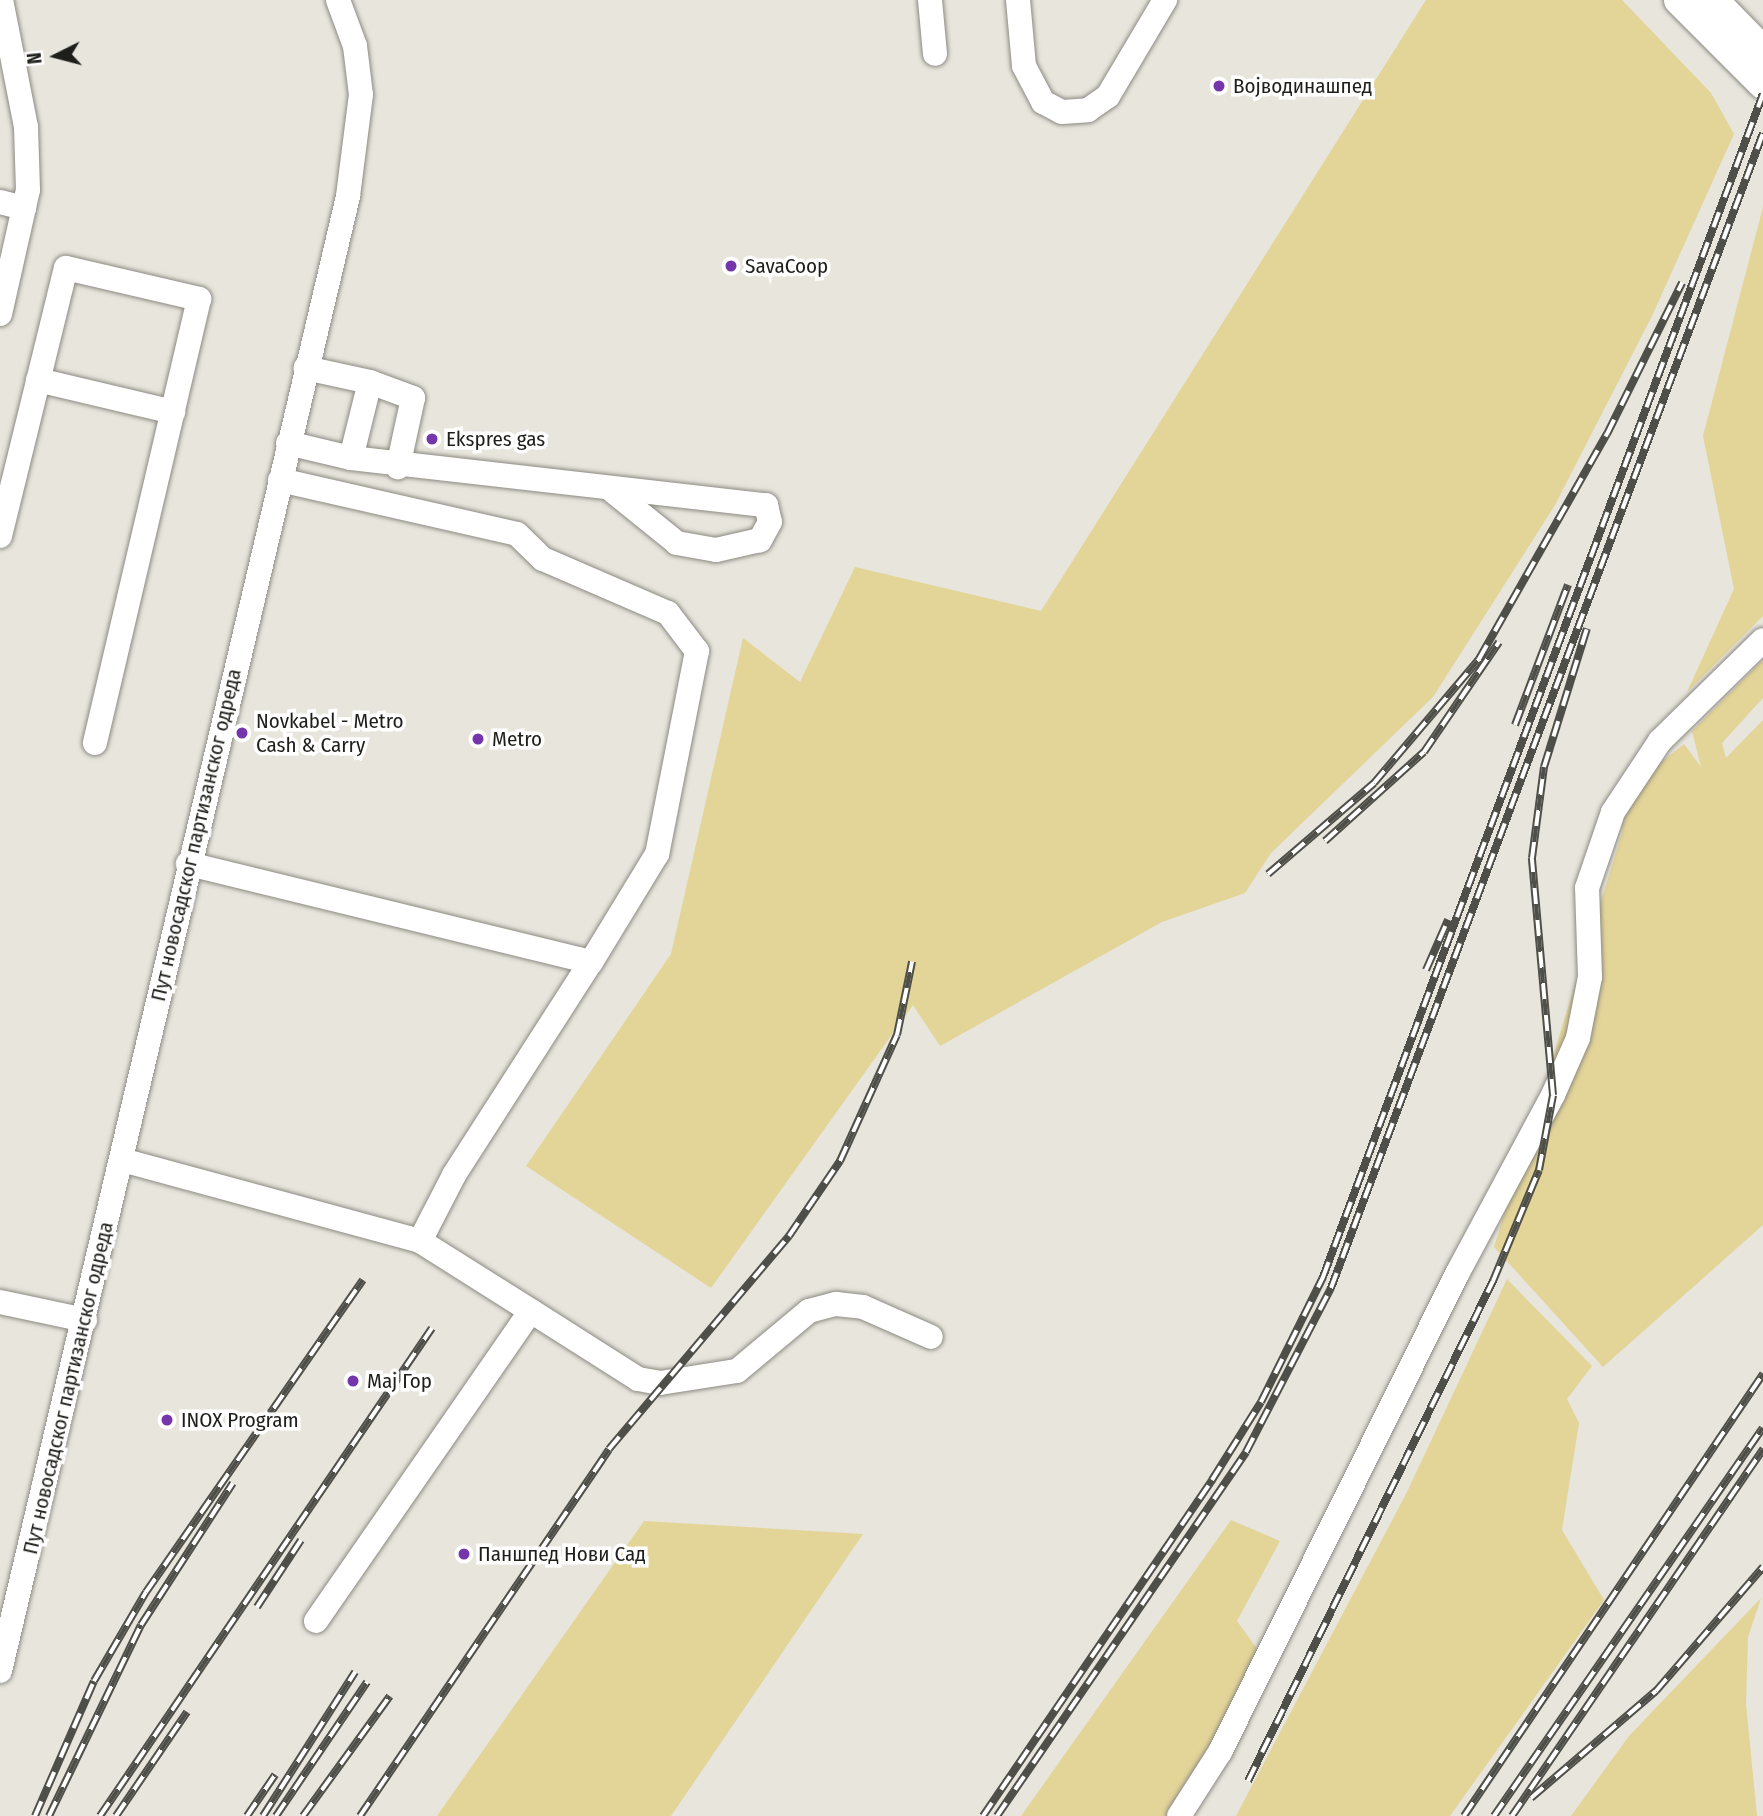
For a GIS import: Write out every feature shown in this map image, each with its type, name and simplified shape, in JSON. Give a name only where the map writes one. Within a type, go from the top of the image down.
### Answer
[{"type":"main road","points":[[1679,0],[1763,84]]},
{"type":"main road","points":[[1713,0],[1763,51]]},
{"type":"street","points":[[0,314],[12,205],[26,127],[1,0]]},
{"type":"street","name":"Пут новосадског партизанског одреда","points":[[0,1671],[86,1320],[188,864],[360,130],[355,47],[338,0]]},
{"type":"street","points":[[930,0],[936,54]]},
{"type":"street","points":[[1018,0],[1024,66],[1042,102],[1062,112],[1088,110],[1108,96],[1166,0]]},
{"type":"street","points":[[0,536],[66,268],[200,299],[95,743]]},
{"type":"street","points":[[306,368],[370,382],[412,398],[398,467]]},
{"type":"street","points":[[38,380],[173,411]]},
{"type":"street","points":[[351,458],[370,382]]},
{"type":"street","points":[[288,443],[398,467],[766,505],[770,522],[760,540],[716,551],[677,544],[610,489]]},
{"type":"street","points":[[279,480],[517,534],[543,559],[668,613],[697,651],[657,854],[454,1175],[420,1241]]},
{"type":"street","points":[[1179,1816],[1220,1752],[1457,1274],[1553,1095],[1578,1038],[1590,977],[1587,888],[1613,811],[1660,741],[1763,640]]},
{"type":"street","points":[[188,864],[591,962]]},
{"type":"street","points":[[122,1160],[420,1241],[638,1379],[660,1383],[737,1371],[808,1311],[836,1304],[863,1307],[931,1337]]},
{"type":"street","points":[[0,1302],[86,1320]]},
{"type":"street","points":[[316,1621],[530,1311]]},
{"type":"shaded area","points":[[1426,0],[1622,0],[1711,93],[1734,134],[1652,316],[1555,505],[1433,697],[1271,853],[1245,893],[1162,922],[940,1046],[913,1005],[711,1288],[526,1166],[671,954],[743,638],[800,682],[855,567],[1041,611]]},
{"type":"shaded area","points":[[1763,207],[1763,616],[1687,692],[1734,589],[1703,436]]},
{"type":"shaded area","points":[[1763,660],[1763,698],[1722,743],[1726,758],[1763,720],[1763,1225],[1603,1367],[1494,1247],[1622,833],[1625,791],[1684,744],[1701,767],[1692,731]]},
{"type":"shaded area","points":[[1507,1279],[1592,1366],[1567,1399],[1579,1423],[1562,1530],[1604,1600],[1450,1816],[1236,1816],[1406,1494]]},
{"type":"shaded area","points":[[1231,1520],[1280,1541],[1237,1621],[1260,1653],[1207,1762],[1168,1816],[1021,1816]]},
{"type":"shaded area","points":[[644,1521],[863,1534],[671,1816],[437,1816]]},
{"type":"shaded area","points":[[1761,1598],[1748,1637],[1746,1704],[1757,1816],[1571,1816],[1629,1736]]},
{"type":"railway","points":[[983,1816],[1212,1480],[1261,1402],[1323,1277],[1763,94]]},
{"type":"railway","points":[[997,1816],[1246,1452],[1331,1288],[1763,133]]},
{"type":"railway","points":[[1268,874],[1374,783],[1479,659],[1607,434],[1682,283]]},
{"type":"railway","points":[[1515,725],[1568,585]]},
{"type":"railway","points":[[1248,1781],[1493,1281],[1539,1170],[1553,1095],[1532,858],[1544,767],[1587,628]]},
{"type":"railway","points":[[1325,841],[1424,752],[1499,642]]},
{"type":"railway","points":[[1426,970],[1448,920]]},
{"type":"railway","points":[[360,1816],[609,1449],[789,1236],[840,1161],[897,1035],[912,962]]},
{"type":"railway","points":[[35,1816],[94,1681],[146,1592],[363,1280]]},
{"type":"railway","points":[[100,1816],[432,1328]]},
{"type":"railway","points":[[1464,1816],[1763,1374]]},
{"type":"railway","points":[[1494,1816],[1763,1428]]},
{"type":"railway","points":[[1512,1816],[1763,1449]]},
{"type":"railway","points":[[49,1816],[141,1625],[233,1483]]},
{"type":"railway","points":[[257,1607],[301,1540]]},
{"type":"railway","points":[[1531,1798],[1656,1691],[1763,1567]]},
{"type":"railway","points":[[263,1816],[355,1672]]},
{"type":"railway","points":[[276,1816],[367,1682]]},
{"type":"railway","points":[[303,1816],[390,1696]]},
{"type":"railway","points":[[116,1816],[187,1712]]},
{"type":"railway","points":[[247,1816],[275,1775]]},
{"type":"place","name":"Војводинашпед","points":[[1219,86]]},
{"type":"place","name":"SavaCoop","points":[[731,266]]},
{"type":"place","name":"Ekspres gas","points":[[432,439]]},
{"type":"place","name":"Novkabel - Metro Cash & Carry","points":[[242,733]]},
{"type":"place","name":"Metro","points":[[478,739]]},
{"type":"place","name":"Мај Гор","points":[[353,1381]]},
{"type":"place","name":"INOX Program","points":[[167,1420]]},
{"type":"place","name":"Паншпед Нови Сад","points":[[464,1554]]}]
